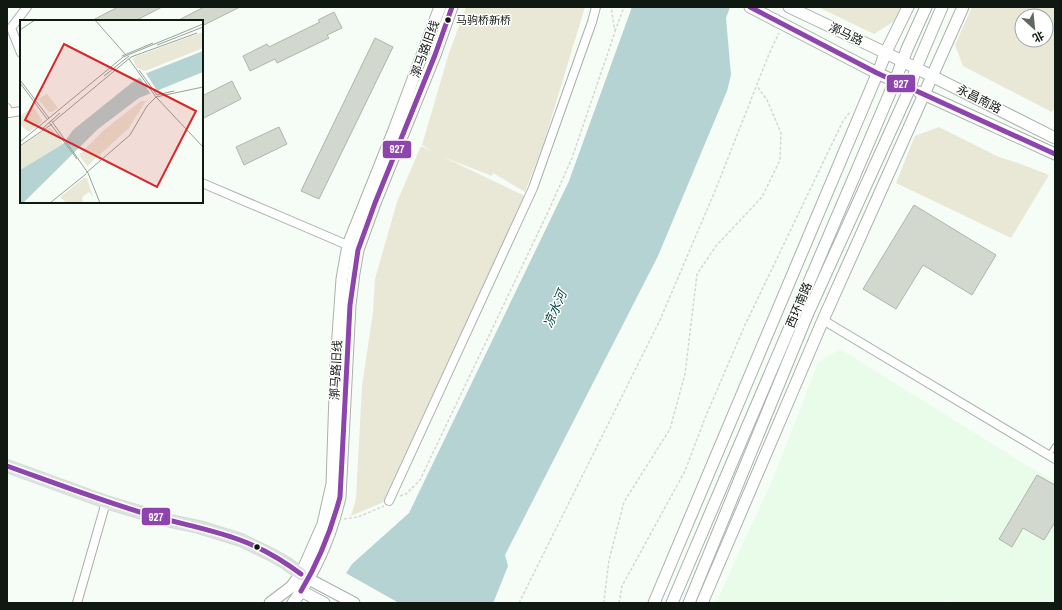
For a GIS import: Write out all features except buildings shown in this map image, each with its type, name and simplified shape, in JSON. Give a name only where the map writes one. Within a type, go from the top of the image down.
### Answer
[{"type":"main road","name":"漷马路旧线","points":[[305,577],[323,524],[332,484],[336,364],[342,279],[348,245],[397,123],[440,7]]},
{"type":"main road","name":"漷马路旧线","points":[[305,577],[323,552],[335,520],[340,497],[350,305],[358,250],[375,203],[435,55],[452,7]]},
{"type":"main road","name":"漷马路","points":[[750,7],[876,73],[895,81]]},
{"type":"main road","name":"漷马路","points":[[789,7],[902,61]]},
{"type":"main road","points":[[654,603],[876,73],[908,7]]},
{"type":"main road","name":"西环南路","points":[[672,603],[926,7]]},
{"type":"main road","name":"西环南路","points":[[689,603],[808,313],[910,88],[916,68],[942,7]]},
{"type":"main road","points":[[702,603],[823,320],[963,7]]},
{"type":"main road","name":"永昌南路","points":[[902,61],[1055,138]]},
{"type":"main road","name":"永昌南路","points":[[895,81],[1055,154]]},
{"type":"main road","points":[[838,246],[871,214]]},
{"type":"main road","points":[[744,468],[773,437]]},
{"type":"main road","points":[[7,466],[106,502],[241,540],[272,555],[305,577],[354,603]]},
{"type":"main road","points":[[293,603],[301,592],[305,577]]},
{"type":"main road","points":[[270,603],[305,577]]},
{"type":"main road","points":[[301,592],[319,601]]},
{"type":"street","points":[[20,50],[11,28],[27,7]]},
{"type":"street","points":[[389,501],[533,188],[596,7]]},
{"type":"street","points":[[7,108],[9,113],[20,111]]},
{"type":"street","points":[[203,183],[358,250]]},
{"type":"street","points":[[823,320],[1052,457]]},
{"type":"street","points":[[77,603],[106,502]]},
{"type":"lane","points":[[1052,457],[1055,446]]},
{"type":"path","points":[[611,7],[615,32],[614,35]]},
{"type":"path","points":[[344,519],[358,518],[385,506],[389,501],[406,494],[420,480],[548,212],[572,158],[624,7]]},
{"type":"path","points":[[519,603],[660,320],[715,191],[769,54],[784,25]]},
{"type":"path","points":[[605,603],[608,560],[624,502],[670,429],[684,374],[696,274],[716,246],[762,196],[780,160],[781,132],[767,100],[756,85]]},
{"type":"path","points":[[619,603],[622,586],[685,471],[705,418],[745,325],[843,121],[851,109]]},
{"type":"shaded area","points":[[466,7],[585,7],[544,142],[525,192],[493,173],[492,176],[443,157],[525,196],[386,501],[351,516],[356,499],[362,386],[373,312],[375,279],[397,202],[421,146],[434,152],[422,145],[449,53]]},
{"type":"shaded area","points":[[818,7],[901,7],[893,22],[874,34]]},
{"type":"shaded area","points":[[972,7],[1055,7],[1055,107],[1052,112],[963,66],[955,45]]},
{"type":"shaded area","points":[[939,127],[999,157],[1049,175],[1011,238],[896,183],[915,136]]},
{"type":"shaded area","points":[[840,349],[1026,465],[1055,481],[1055,603],[948,603],[953,594],[947,603],[716,603],[775,474],[818,363]]},
{"type":"water","name":"凉水河","points":[[632,7],[730,7],[726,18],[731,75],[727,91],[658,256],[505,555],[508,566],[493,603],[327,603],[352,564],[409,513],[569,181]]},
{"type":"pier","points":[[344,572],[399,603],[325,603]]},
{"type":"transit line","name":"927","points":[[301,591],[324,546],[340,497],[350,305],[358,250],[375,203],[435,55],[452,7]]},
{"type":"transit line","name":"927","points":[[750,7],[877,73],[1055,154]]},
{"type":"transit line","name":"927","points":[[7,466],[126,508],[155,517],[216,532],[240,540],[272,555],[301,574]]},
{"type":"place","name":"马驹桥新桥","points":[[448,20]]}]
